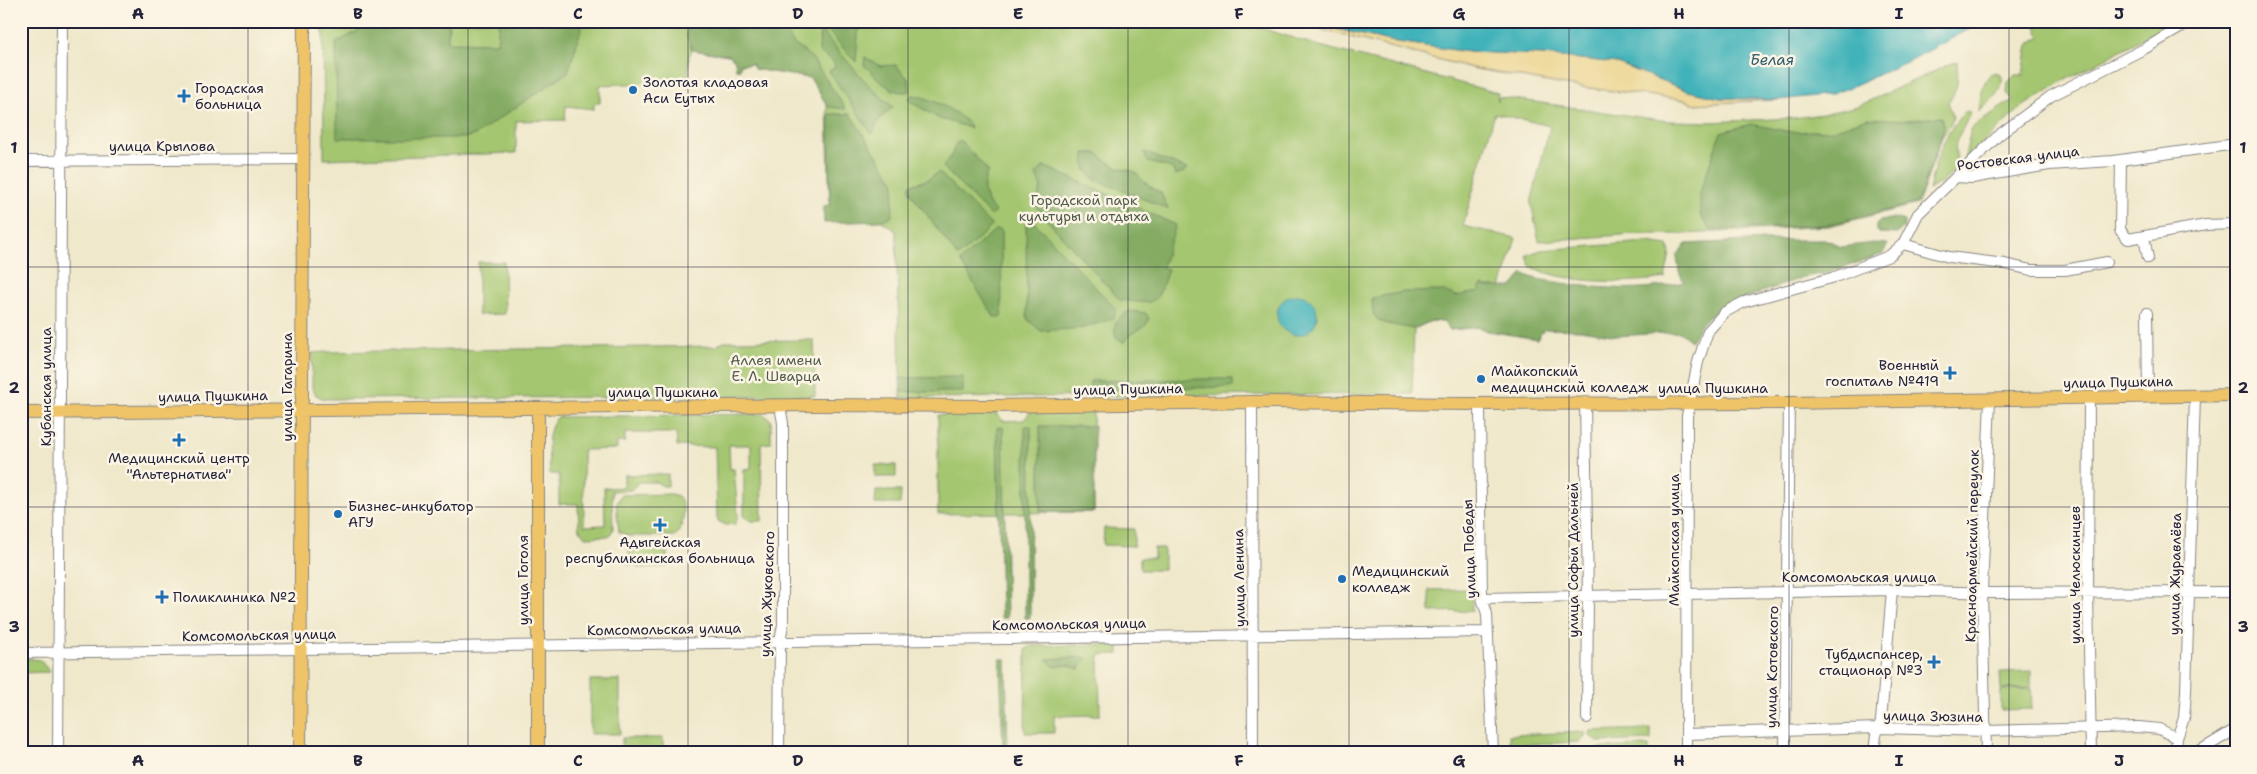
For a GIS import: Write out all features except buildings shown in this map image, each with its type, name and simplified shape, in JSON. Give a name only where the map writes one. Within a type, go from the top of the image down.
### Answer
[{"type":"main road","name":"улица Гагарина","points":[[300,753],[304,21]]},
{"type":"main road","name":"улица Пушкина","points":[[21,413],[780,406],[1012,410],[1252,402],[1480,404],[1585,402],[1789,403],[2236,395]]},
{"type":"main road","name":"улица Гоголя","points":[[538,408],[538,753]]},
{"type":"street","name":"Кубанская улица","points":[[58,753],[62,21]]},
{"type":"street","points":[[1956,177],[1999,135],[2051,96],[2144,49],[2191,21]]},
{"type":"street","name":"Ростовская улица","points":[[1708,331],[1725,312],[1744,302],[1835,277],[1889,256],[1903,244],[1918,214],[1956,177],[1972,178],[2048,165],[2121,160],[2236,144]]},
{"type":"street","name":"улица Крылова","points":[[21,161],[304,159]]},
{"type":"street","points":[[2121,160],[2120,230],[2128,240],[2206,224],[2236,224]]},
{"type":"street","points":[[2144,237],[2148,258]]},
{"type":"street","points":[[1903,244],[1949,257],[2005,264],[2031,270],[2066,270],[2108,262]]},
{"type":"street","points":[[2147,313],[2148,396]]},
{"type":"street","name":"Майкопская улица","points":[[1686,753],[1688,594],[1686,416],[1708,331]]},
{"type":"street","name":"улица Журавлёва","points":[[2176,753],[2177,738],[2184,718],[2189,591],[2190,492],[2195,396]]},
{"type":"street","name":"улица Челюскинцев","points":[[2090,398],[2088,593],[2091,753]]},
{"type":"street","name":"Красноармейский переулок","points":[[1986,753],[1982,592],[1990,400]]},
{"type":"street","name":"улица Ленина","points":[[1252,402],[1253,753]]},
{"type":"street","name":"улица Софьи Дальней","points":[[1585,402],[1588,596],[1587,718]]},
{"type":"street","name":"улица Котовского","points":[[1785,753],[1789,403]]},
{"type":"street","name":"улица Победы","points":[[1480,404],[1482,598],[1487,614],[1493,753]]},
{"type":"street","name":"улица Жуковского","points":[[780,406],[783,423],[783,624],[780,642],[780,753]]},
{"type":"street","points":[[1874,753],[1881,721],[1892,590]]},
{"type":"street","name":"Комсомольская улица","points":[[1482,598],[1892,590],[2088,593],[2236,592]]},
{"type":"street","name":"Комсомольская улица","points":[[21,652],[1488,632]]},
{"type":"street","name":"улица Зюзина","points":[[1686,734],[1878,728],[1986,731],[2139,727],[2159,729],[2177,738]]},
{"type":"street","points":[[2196,753],[2236,729]]},
{"type":"green space","name":"Городской парк культуры и отдыха","points":[[323,21],[1238,21],[1316,45],[1498,93],[1497,102],[1499,97],[1668,121],[1710,122],[1794,118],[1823,114],[1858,106],[1957,61],[1957,78],[1956,88],[1948,102],[1953,116],[1951,123],[1942,137],[1918,204],[1829,226],[1683,234],[1635,234],[1539,241],[1531,203],[1550,126],[1495,113],[1463,226],[1516,238],[1488,331],[1479,327],[1450,330],[1444,322],[1431,321],[1414,329],[1412,394],[901,398],[896,231],[879,219],[830,221],[827,104],[810,78],[754,69],[753,64],[740,64],[740,69],[736,69],[735,60],[729,55],[692,50],[689,56],[688,88],[677,82],[600,85],[600,103],[594,103],[594,109],[566,106],[565,120],[516,121],[516,153],[324,159]]},
{"type":"green space","points":[[362,21],[449,21],[448,42],[497,43],[499,21],[578,21],[583,24],[568,72],[475,135],[464,138],[337,138],[336,43],[358,31]]},
{"type":"green space","points":[[689,21],[711,21],[787,33],[793,43],[812,58],[846,109],[828,107],[810,78],[754,69],[753,64],[740,64],[740,69],[736,69],[735,60],[729,55],[692,50],[687,36]]},
{"type":"green space","points":[[819,21],[859,21],[856,62]]},
{"type":"green space","points":[[2034,21],[2175,21],[2058,84],[2019,109],[1964,161],[1971,129],[2013,100],[2007,93],[2008,82],[2015,75],[2023,75],[2028,45],[2040,36]]},
{"type":"green space","points":[[820,29],[864,79],[893,107],[880,118],[872,134],[829,71],[835,67],[833,61],[819,52]]},
{"type":"green space","points":[[865,57],[880,66],[896,65],[909,80],[910,91],[896,91],[884,84],[864,65]]},
{"type":"green space","points":[[1995,72],[2001,74],[2002,80],[1999,90],[1992,100],[1979,112],[1984,83]]},
{"type":"green space","points":[[912,95],[927,98],[953,111],[967,122],[971,128],[940,119],[911,102],[909,98]]},
{"type":"green space","points":[[1966,111],[1970,112],[1956,143],[1957,165],[1955,170],[1948,178],[1929,190],[1941,147],[1958,119]]},
{"type":"green space","points":[[829,114],[850,114],[895,183],[892,216],[880,221],[824,223],[823,206],[830,205]]},
{"type":"green space","points":[[1941,117],[1944,128],[1923,189],[1916,203],[1826,225],[1710,230],[1700,215],[1700,192],[1721,132],[1751,124],[1791,132],[1833,130],[1868,118],[1908,120]]},
{"type":"green space","points":[[961,141],[988,171],[984,182],[984,193],[996,212],[991,216],[943,167],[952,154],[956,143]]},
{"type":"green space","points":[[1144,152],[1187,169],[1175,175],[1172,168],[1148,162]]},
{"type":"green space","points":[[1084,153],[1096,153],[1116,167],[1135,172],[1149,186],[1161,193],[1168,209],[1094,179],[1085,169]]},
{"type":"green space","points":[[1044,166],[1176,225],[1162,267],[1168,269],[1154,300],[1142,302],[1120,300],[1044,217],[1035,205],[1041,188],[1036,174]]},
{"type":"green space","points":[[939,172],[992,226],[958,257],[910,192],[910,185],[927,180]]},
{"type":"green space","points":[[1894,218],[1904,221],[1904,228],[1897,234],[1879,233],[1876,229],[1876,224],[1880,221]]},
{"type":"green space","points":[[1032,220],[1116,309],[1114,318],[1084,328],[1041,331],[1027,319],[1026,223]]},
{"type":"green space","points":[[996,229],[1001,231],[1002,317],[994,317],[960,261]]},
{"type":"green space","points":[[1767,240],[1828,240],[1841,247],[1873,243],[1888,244],[1883,254],[1831,272],[1804,277],[1731,303],[1715,312],[1701,324],[1691,341],[1680,332],[1618,336],[1580,330],[1544,329],[1537,339],[1488,331],[1479,327],[1450,330],[1444,322],[1431,321],[1414,329],[1387,324],[1378,320],[1373,313],[1372,298],[1404,292],[1443,291],[1456,296],[1478,292],[1483,285],[1487,287],[1512,287],[1523,273],[1539,279],[1604,288],[1668,285],[1684,282],[1679,272],[1677,256],[1686,244]]},
{"type":"green space","points":[[1647,242],[1668,245],[1670,253],[1665,278],[1615,282],[1560,276],[1530,266],[1527,255],[1541,250]]},
{"type":"green space","points":[[478,262],[504,262],[505,314],[478,315]]},
{"type":"green space","points":[[1129,311],[1146,313],[1149,319],[1144,326],[1123,342],[1116,337],[1115,325]]},
{"type":"green space","name":"Аллея имени Е. Л. Шварца","points":[[814,340],[815,396],[324,399],[316,395],[312,388],[312,353],[716,346],[724,341]]},
{"type":"green space","points":[[963,377],[963,392],[901,392],[900,378]]},
{"type":"green space","points":[[1233,379],[1233,387],[1090,390],[1090,381]]},
{"type":"green space","points":[[1093,410],[1094,512],[938,514],[938,415],[997,414],[1003,421],[1024,420],[1031,411]]},
{"type":"green space","points":[[765,415],[771,420],[771,443],[761,444],[762,521],[752,521],[744,517],[744,469],[751,468],[751,445],[729,445],[730,469],[734,469],[738,517],[735,524],[726,525],[718,521],[717,517],[715,447],[677,446],[676,433],[625,433],[625,442],[617,442],[617,449],[583,450],[584,526],[605,525],[604,488],[624,487],[624,475],[668,474],[668,486],[663,486],[656,482],[639,482],[631,490],[612,491],[613,530],[609,536],[585,537],[579,529],[578,504],[559,504],[559,474],[550,474],[548,451],[551,429],[558,417]]},
{"type":"green space","points":[[1025,426],[1031,426],[1030,618],[1025,618]]},
{"type":"green space","points":[[1040,426],[1094,426],[1094,512],[1040,511]]},
{"type":"green space","points":[[997,427],[1003,427],[1007,618],[1001,618]]},
{"type":"green space","points":[[875,465],[896,465],[896,477],[875,477]]},
{"type":"green space","points":[[876,491],[901,491],[900,504],[875,504]]},
{"type":"green space","points":[[671,494],[678,496],[683,505],[681,528],[675,536],[628,536],[619,532],[616,504],[621,495]]},
{"type":"green space","points":[[1104,528],[1134,529],[1134,546],[1103,545]]},
{"type":"green space","points":[[665,544],[667,546],[667,567],[638,568],[637,565],[628,565],[630,545]]},
{"type":"green space","points":[[1154,548],[1164,548],[1164,570],[1140,570],[1140,558],[1154,558]]},
{"type":"green space","points":[[1472,589],[1472,611],[1430,612],[1429,590]]},
{"type":"green space","points":[[1119,644],[1119,654],[1099,655],[1100,715],[1054,716],[1054,733],[1025,733],[1026,649],[1032,646]]},
{"type":"green space","points":[[21,657],[40,660],[50,672],[21,673]]},
{"type":"green space","points":[[1085,657],[1087,659],[1079,669],[1068,665],[1055,667],[1046,659]]},
{"type":"green space","points":[[1000,659],[1006,659],[1008,753],[1003,753]]},
{"type":"green space","points":[[2031,671],[2031,688],[2001,689],[2000,672]]},
{"type":"green space","points":[[590,680],[620,680],[620,734],[590,734]]},
{"type":"green space","points":[[2031,689],[2032,709],[2001,710],[2001,690]]},
{"type":"green space","points":[[1651,729],[1651,740],[1598,742],[1590,736],[1590,731]]},
{"type":"green space","points":[[1585,732],[1585,736],[1580,742],[1510,745],[1509,735]]},
{"type":"green space","points":[[622,738],[663,738],[663,753],[622,753]]},
{"type":"green space","points":[[1649,746],[1649,753],[1595,753],[1598,748]]},
{"type":"green space","points":[[1579,748],[1583,753],[1510,753],[1510,750]]},
{"type":"sand","points":[[1287,21],[1301,21],[1390,41],[1469,52],[1543,55],[1617,63],[1688,91],[1720,98],[1779,100],[1692,104],[1686,100],[1565,85],[1476,69]]},
{"type":"water","name":"Белая","points":[[1301,21],[1985,21],[1911,60],[1853,86],[1832,94],[1779,100],[1720,98],[1688,91],[1617,63],[1543,55],[1469,52],[1390,41]]},
{"type":"water","points":[[1301,295],[1308,298],[1314,304],[1317,315],[1316,323],[1308,332],[1301,335],[1293,335],[1286,332],[1278,323],[1277,311],[1280,304],[1289,296]]},
{"type":"place","name":"Золотая кладовая Аси Еутых","points":[[633,90]]},
{"type":"place","name":"Городская больница","points":[[184,96]]},
{"type":"place","name":"Военный госпиталь №419","points":[[1950,373]]},
{"type":"place","name":"Майкопский медицинский колледж","points":[[1481,379]]},
{"type":"place","name":"Медицинский центр \"Альтернатива\"","points":[[179,440]]},
{"type":"place","name":"Бизнес-инкубатор АГУ","points":[[338,514]]},
{"type":"place","name":"Адыгейская республиканская больница","points":[[660,525]]},
{"type":"place","name":"Медицинский колледж","points":[[1342,579]]},
{"type":"place","name":"Поликлиника №2","points":[[162,597]]},
{"type":"place","name":"Тубдиспансер, стационар №3","points":[[1934,662]]}]
